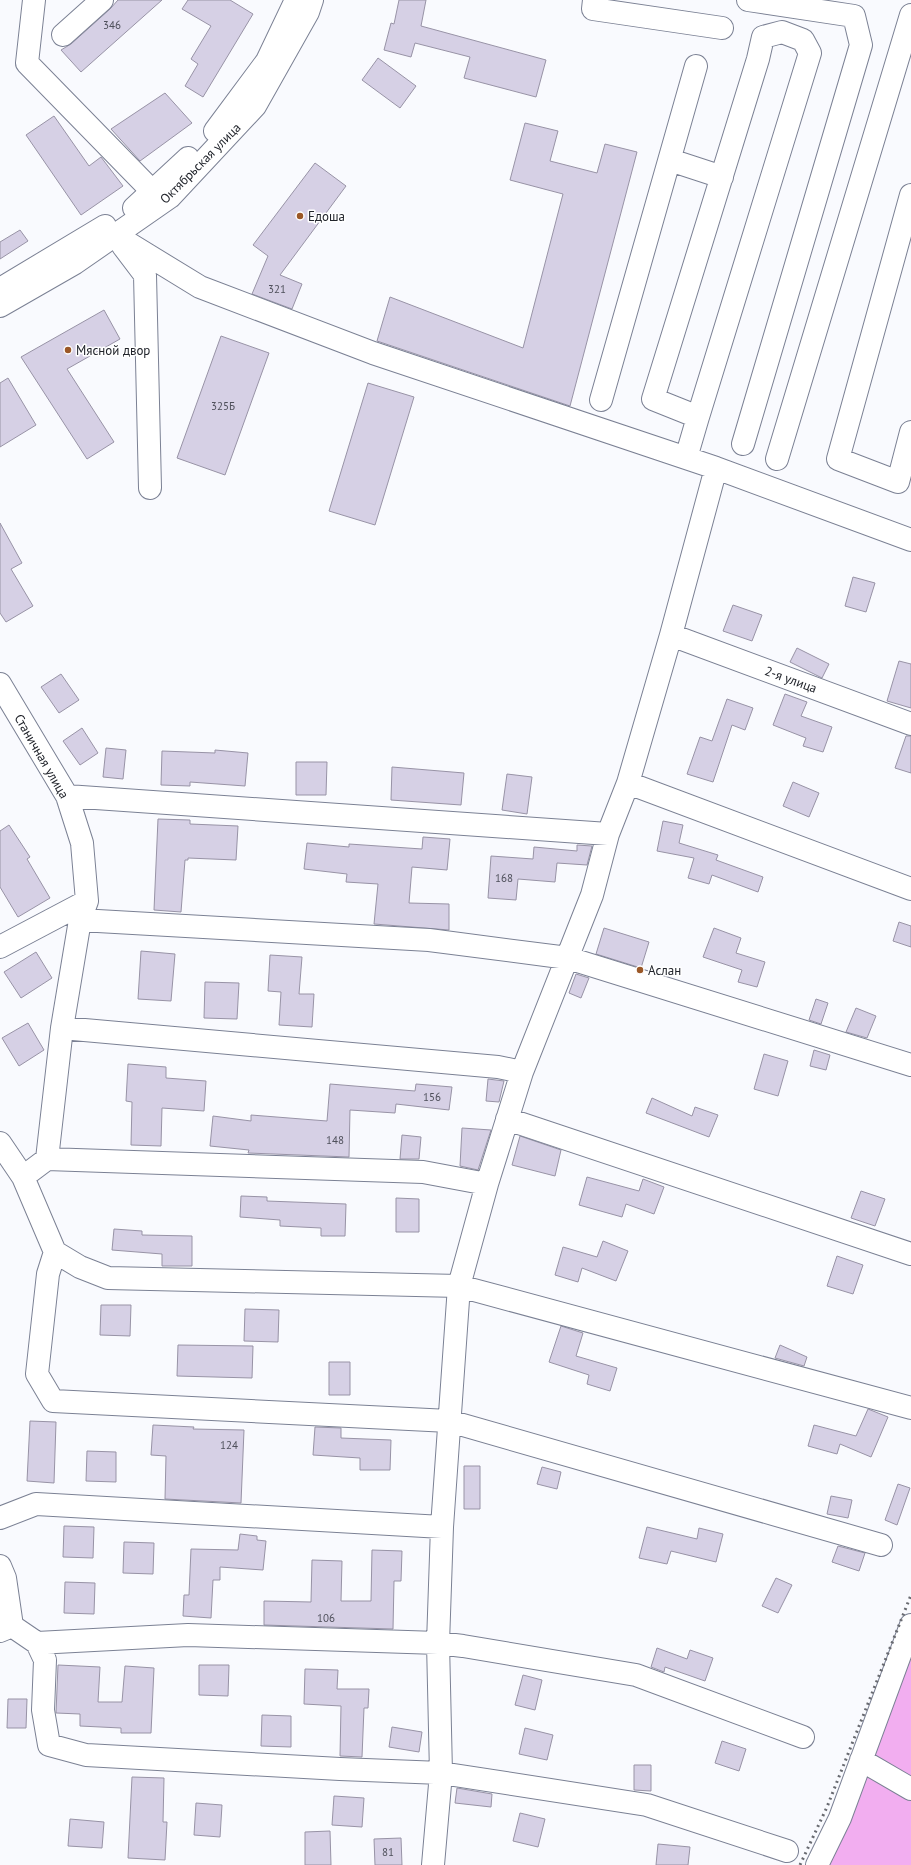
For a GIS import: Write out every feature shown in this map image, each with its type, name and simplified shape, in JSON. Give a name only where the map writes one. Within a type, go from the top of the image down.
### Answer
[{"type":"street","points":[[34,0],[27,63],[152,191]]},
{"type":"street","points":[[64,35],[102,0]]},
{"type":"street","name":"Октябрьская улица","points":[[0,289],[133,209],[210,138],[268,61],[296,0]]},
{"type":"street","name":"Октябрьская улица","points":[[0,306],[75,263],[170,197],[255,106],[308,12],[312,0]]},
{"type":"street","points":[[594,0],[593,9],[628,8],[722,28]]},
{"type":"street","points":[[743,444],[861,45],[854,16],[748,0]]},
{"type":"street","points":[[777,459],[911,15]]},
{"type":"street","points":[[686,458],[810,53],[803,40],[782,32],[763,37],[758,59],[653,399],[698,417]]},
{"type":"street","points":[[601,400],[696,66]]},
{"type":"street","points":[[670,160],[722,177]]},
{"type":"street","points":[[911,195],[838,460],[904,484],[911,432]]},
{"type":"street","points":[[115,235],[200,287],[372,353],[716,468],[911,540]]},
{"type":"street","points":[[115,235],[145,275],[150,488]]},
{"type":"street","points":[[433,1865],[441,1773],[438,1643],[442,1526],[448,1464],[449,1421],[460,1286],[487,1184],[522,1072],[592,895],[608,834],[628,783],[671,635],[716,468]]},
{"type":"street","name":"2-я улица","points":[[671,635],[911,724]]},
{"type":"street","name":"Станичная улица","points":[[0,684],[67,796],[82,843],[83,910],[62,1028],[47,1158]]},
{"type":"street","points":[[628,783],[911,889]]},
{"type":"street","points":[[67,796],[608,834]]},
{"type":"street","points":[[0,947],[83,910],[429,940],[568,958],[911,1065]]},
{"type":"street","points":[[62,1028],[498,1067],[522,1072]]},
{"type":"street","points":[[507,1119],[911,1254]]},
{"type":"street","points":[[0,1143],[22,1177],[55,1252],[80,1267],[108,1278],[460,1286],[911,1408]]},
{"type":"street","points":[[22,1177],[47,1158],[423,1172],[487,1184]]},
{"type":"street","points":[[55,1252],[48,1274],[37,1374],[53,1400],[449,1421],[880,1545]]},
{"type":"street","points":[[0,1518],[36,1504],[442,1526]]},
{"type":"street","points":[[0,1566],[5,1578],[6,1629],[38,1642],[188,1635],[438,1643],[636,1675],[803,1737]]},
{"type":"street","points":[[817,1865],[840,1818],[911,1624]]},
{"type":"street","points":[[38,1642],[45,1660],[42,1710],[48,1744],[86,1755],[441,1773],[647,1805],[787,1851]]},
{"type":"street","points":[[861,1760],[911,1789]]},
{"type":"shaded area","points":[[911,1658],[911,1865],[827,1865],[850,1819]]},
{"type":"building","points":[[118,0],[162,0],[81,72],[61,50],[71,44]]},
{"type":"building","points":[[188,0],[230,0],[253,14],[203,97],[185,86],[198,64],[191,59],[211,26],[182,9]]},
{"type":"building","points":[[399,0],[426,0],[421,26],[546,60],[536,97],[464,78],[470,57],[415,43],[411,57],[384,50],[391,23],[394,24]]},
{"type":"building","points":[[378,58],[416,86],[400,108],[362,80]]},
{"type":"building","points":[[165,93],[192,123],[140,161],[111,129]]},
{"type":"building","points":[[54,116],[89,166],[101,157],[123,186],[81,215],[26,135]]},
{"type":"building","points":[[525,123],[558,131],[550,161],[597,173],[605,144],[637,152],[570,406],[377,341],[390,297],[523,348],[563,194],[510,180]]},
{"type":"building","name":"Едоша","points":[[315,163],[346,186],[280,275],[302,284],[292,309],[252,294],[268,256],[253,245]]},
{"type":"building","points":[[20,230],[28,241],[0,259],[0,242]]},
{"type":"building","points":[[104,310],[120,339],[67,369],[114,442],[87,459],[21,357]]},
{"type":"building","points":[[221,336],[269,353],[225,475],[177,458]]},
{"type":"building","points":[[8,378],[36,425],[0,447],[0,383]]},
{"type":"building","points":[[368,383],[414,397],[375,525],[329,511]]},
{"type":"building","points":[[0,523],[22,563],[11,569],[33,606],[6,622],[0,613]]},
{"type":"building","points":[[853,577],[875,583],[866,612],[845,606]]},
{"type":"building","points":[[733,605],[762,615],[752,641],[723,631]]},
{"type":"building","points":[[797,648],[829,664],[822,678],[790,662]]},
{"type":"building","points":[[899,661],[911,664],[911,708],[887,701]]},
{"type":"building","points":[[61,674],[79,700],[59,713],[41,687]]},
{"type":"building","points":[[785,694],[807,702],[801,716],[832,727],[823,752],[803,746],[806,738],[773,725]]},
{"type":"building","points":[[727,699],[753,708],[745,730],[732,725],[713,782],[687,774],[700,737],[712,741]]},
{"type":"building","points":[[82,728],[98,753],[80,765],[63,741]]},
{"type":"building","points":[[906,736],[911,736],[911,773],[895,768]]},
{"type":"building","points":[[106,748],[126,750],[123,779],[103,777]]},
{"type":"building","points":[[215,750],[248,753],[245,786],[190,782],[190,786],[161,785],[162,751],[215,753]]},
{"type":"building","points":[[296,762],[327,762],[326,795],[296,795]]},
{"type":"building","points":[[392,767],[464,773],[461,805],[391,800]]},
{"type":"building","points":[[507,774],[532,777],[527,814],[502,810]]},
{"type":"building","points":[[793,782],[819,793],[809,817],[783,806]]},
{"type":"building","points":[[158,819],[190,820],[190,824],[238,826],[236,860],[188,858],[188,860],[185,860],[181,912],[154,910]]},
{"type":"building","points":[[663,821],[683,825],[679,843],[718,855],[716,860],[763,877],[758,892],[712,875],[709,884],[688,878],[694,858],[657,851]]},
{"type":"building","points":[[9,825],[30,857],[27,859],[50,898],[18,917],[0,887],[0,831]]},
{"type":"building","points":[[423,837],[450,839],[447,870],[412,867],[409,903],[449,904],[449,930],[374,924],[378,884],[346,882],[347,874],[304,869],[307,843],[349,847],[349,844],[422,849]]},
{"type":"building","points":[[577,845],[592,846],[587,865],[557,863],[555,882],[518,879],[516,900],[488,898],[491,856],[533,859],[534,847],[577,851]]},
{"type":"building","points":[[899,922],[911,926],[911,947],[893,941]]},
{"type":"building","points":[[604,928],[649,942],[641,968],[596,954]]},
{"type":"building","points":[[714,928],[741,938],[736,953],[765,962],[757,987],[738,982],[742,970],[703,957]]},
{"type":"building","points":[[141,951],[175,954],[171,1001],[138,999]]},
{"type":"building","points":[[36,952],[52,978],[21,998],[4,972]]},
{"type":"building","points":[[270,955],[302,957],[299,994],[314,994],[312,1027],[279,1025],[281,992],[268,991]]},
{"type":"building","points":[[576,974],[589,978],[581,998],[569,993]]},
{"type":"building","points":[[205,982],[239,983],[237,1019],[204,1018]]},
{"type":"building","points":[[816,999],[828,1003],[821,1024],[809,1020]]},
{"type":"building","points":[[856,1008],[876,1016],[867,1038],[846,1032]]},
{"type":"building","points":[[28,1023],[44,1050],[19,1066],[2,1038]]},
{"type":"building","points":[[814,1050],[830,1055],[826,1070],[810,1066]]},
{"type":"building","points":[[764,1054],[788,1061],[778,1096],[754,1089]]},
{"type":"building","points":[[128,1064],[166,1067],[166,1078],[206,1081],[204,1111],[162,1108],[161,1146],[131,1145],[132,1102],[126,1101]]},
{"type":"building","points":[[488,1079],[504,1081],[499,1102],[486,1101]]},
{"type":"building","points":[[330,1084],[415,1091],[416,1084],[452,1087],[449,1110],[396,1104],[395,1113],[350,1110],[349,1157],[248,1153],[249,1150],[210,1146],[213,1116],[251,1121],[251,1115],[327,1121]]},
{"type":"building","points":[[652,1098],[692,1116],[695,1107],[718,1115],[709,1137],[646,1113]]},
{"type":"building","points":[[462,1128],[491,1130],[478,1170],[460,1166]]},
{"type":"building","points":[[402,1135],[421,1137],[419,1159],[400,1159]]},
{"type":"building","points":[[520,1136],[561,1150],[555,1176],[512,1165]]},
{"type":"building","points":[[587,1177],[639,1191],[643,1179],[664,1187],[654,1214],[626,1204],[622,1217],[579,1205]]},
{"type":"building","points":[[861,1191],[885,1199],[875,1226],[851,1218]]},
{"type":"building","points":[[241,1196],[267,1197],[267,1201],[346,1204],[345,1236],[321,1236],[321,1228],[280,1226],[280,1220],[240,1217]]},
{"type":"building","points":[[396,1198],[419,1199],[419,1232],[396,1232]]},
{"type":"building","points":[[114,1229],[142,1231],[142,1235],[192,1236],[192,1266],[162,1266],[162,1254],[112,1250]]},
{"type":"building","points":[[603,1241],[628,1251],[616,1281],[582,1268],[578,1282],[555,1275],[563,1247],[597,1257]]},
{"type":"building","points":[[837,1256],[863,1265],[853,1294],[827,1286]]},
{"type":"building","points":[[101,1305],[131,1305],[130,1336],[100,1335]]},
{"type":"building","points":[[245,1309],[279,1310],[278,1342],[244,1341]]},
{"type":"building","points":[[561,1326],[583,1333],[576,1356],[617,1368],[610,1391],[587,1384],[589,1375],[549,1362]]},
{"type":"building","points":[[178,1345],[253,1346],[252,1378],[177,1376]]},
{"type":"building","points":[[780,1345],[807,1357],[804,1366],[775,1358]]},
{"type":"building","points":[[329,1362],[350,1362],[350,1395],[329,1395]]},
{"type":"building","points":[[868,1409],[888,1417],[871,1457],[840,1444],[837,1454],[808,1446],[814,1425],[856,1436]]},
{"type":"building","points":[[30,1421],[56,1422],[54,1483],[27,1481]]},
{"type":"building","points":[[153,1425],[194,1427],[193,1429],[244,1430],[241,1503],[165,1499],[166,1456],[151,1455]]},
{"type":"building","points":[[315,1427],[341,1428],[341,1438],[391,1440],[390,1470],[360,1470],[360,1458],[313,1455]]},
{"type":"building","points":[[87,1451],[116,1452],[116,1482],[86,1481]]},
{"type":"building","points":[[464,1466],[480,1466],[480,1509],[464,1509]]},
{"type":"building","points":[[542,1467],[561,1472],[557,1489],[537,1484]]},
{"type":"building","points":[[898,1484],[910,1488],[897,1525],[885,1520]]},
{"type":"building","points":[[831,1496],[852,1500],[848,1518],[827,1514]]},
{"type":"building","points":[[64,1526],[94,1527],[93,1558],[63,1557]]},
{"type":"building","points":[[647,1527],[697,1539],[699,1528],[723,1534],[716,1562],[671,1551],[667,1564],[639,1558]]},
{"type":"building","points":[[240,1534],[257,1536],[257,1540],[266,1541],[263,1570],[220,1567],[220,1580],[213,1580],[211,1618],[183,1616],[184,1595],[189,1595],[191,1549],[238,1550]]},
{"type":"building","points":[[124,1542],[154,1543],[153,1574],[123,1573]]},
{"type":"building","points":[[838,1546],[865,1553],[859,1571],[832,1562]]},
{"type":"building","points":[[372,1550],[402,1551],[401,1581],[394,1581],[393,1629],[264,1625],[264,1601],[311,1602],[312,1560],[342,1561],[341,1601],[371,1601]]},
{"type":"building","points":[[776,1578],[792,1585],[778,1613],[762,1606]]},
{"type":"building","points":[[65,1582],[95,1583],[94,1614],[64,1613]]},
{"type":"building","points":[[657,1648],[687,1659],[690,1650],[713,1658],[705,1681],[665,1667],[664,1672],[651,1667]]},
{"type":"building","points":[[58,1665],[100,1667],[98,1702],[122,1702],[125,1666],[154,1668],[151,1733],[121,1733],[121,1728],[80,1726],[80,1714],[56,1713]]},
{"type":"building","points":[[199,1665],[229,1665],[228,1696],[199,1695]]},
{"type":"building","points":[[305,1669],[338,1670],[337,1689],[369,1689],[368,1708],[364,1708],[362,1757],[340,1756],[341,1706],[304,1704]]},
{"type":"building","points":[[523,1675],[542,1680],[535,1710],[515,1705]]},
{"type":"building","points":[[8,1699],[27,1699],[26,1728],[7,1728]]},
{"type":"building","points":[[262,1715],[291,1716],[291,1747],[261,1746]]},
{"type":"building","points":[[392,1727],[422,1732],[419,1752],[389,1747]]},
{"type":"building","points":[[525,1728],[553,1735],[547,1760],[519,1754]]},
{"type":"building","points":[[722,1741],[746,1749],[739,1771],[715,1763]]},
{"type":"building","points":[[634,1765],[651,1765],[651,1791],[634,1790]]},
{"type":"building","points":[[132,1777],[164,1778],[163,1822],[167,1822],[165,1860],[128,1858]]},
{"type":"building","points":[[457,1788],[492,1794],[491,1807],[455,1803]]},
{"type":"building","points":[[334,1796],[364,1798],[362,1827],[332,1825]]},
{"type":"building","points":[[196,1803],[222,1805],[220,1837],[194,1835]]},
{"type":"building","points":[[520,1813],[545,1819],[538,1847],[513,1841]]},
{"type":"building","points":[[70,1819],[104,1822],[102,1848],[68,1846]]},
{"type":"building","points":[[330,1831],[331,1865],[305,1865],[305,1832]]},
{"type":"building","points":[[401,1838],[402,1865],[375,1865],[374,1839]]},
{"type":"building","points":[[658,1844],[690,1847],[688,1865],[656,1865]]},
{"type":"railway","points":[[800,1865],[827,1807],[911,1595]]},
{"type":"place","name":"Едоша","points":[[300,216]]},
{"type":"place","name":"Мясной двор","points":[[68,350]]},
{"type":"place","name":"Аслан","points":[[640,970]]}]
